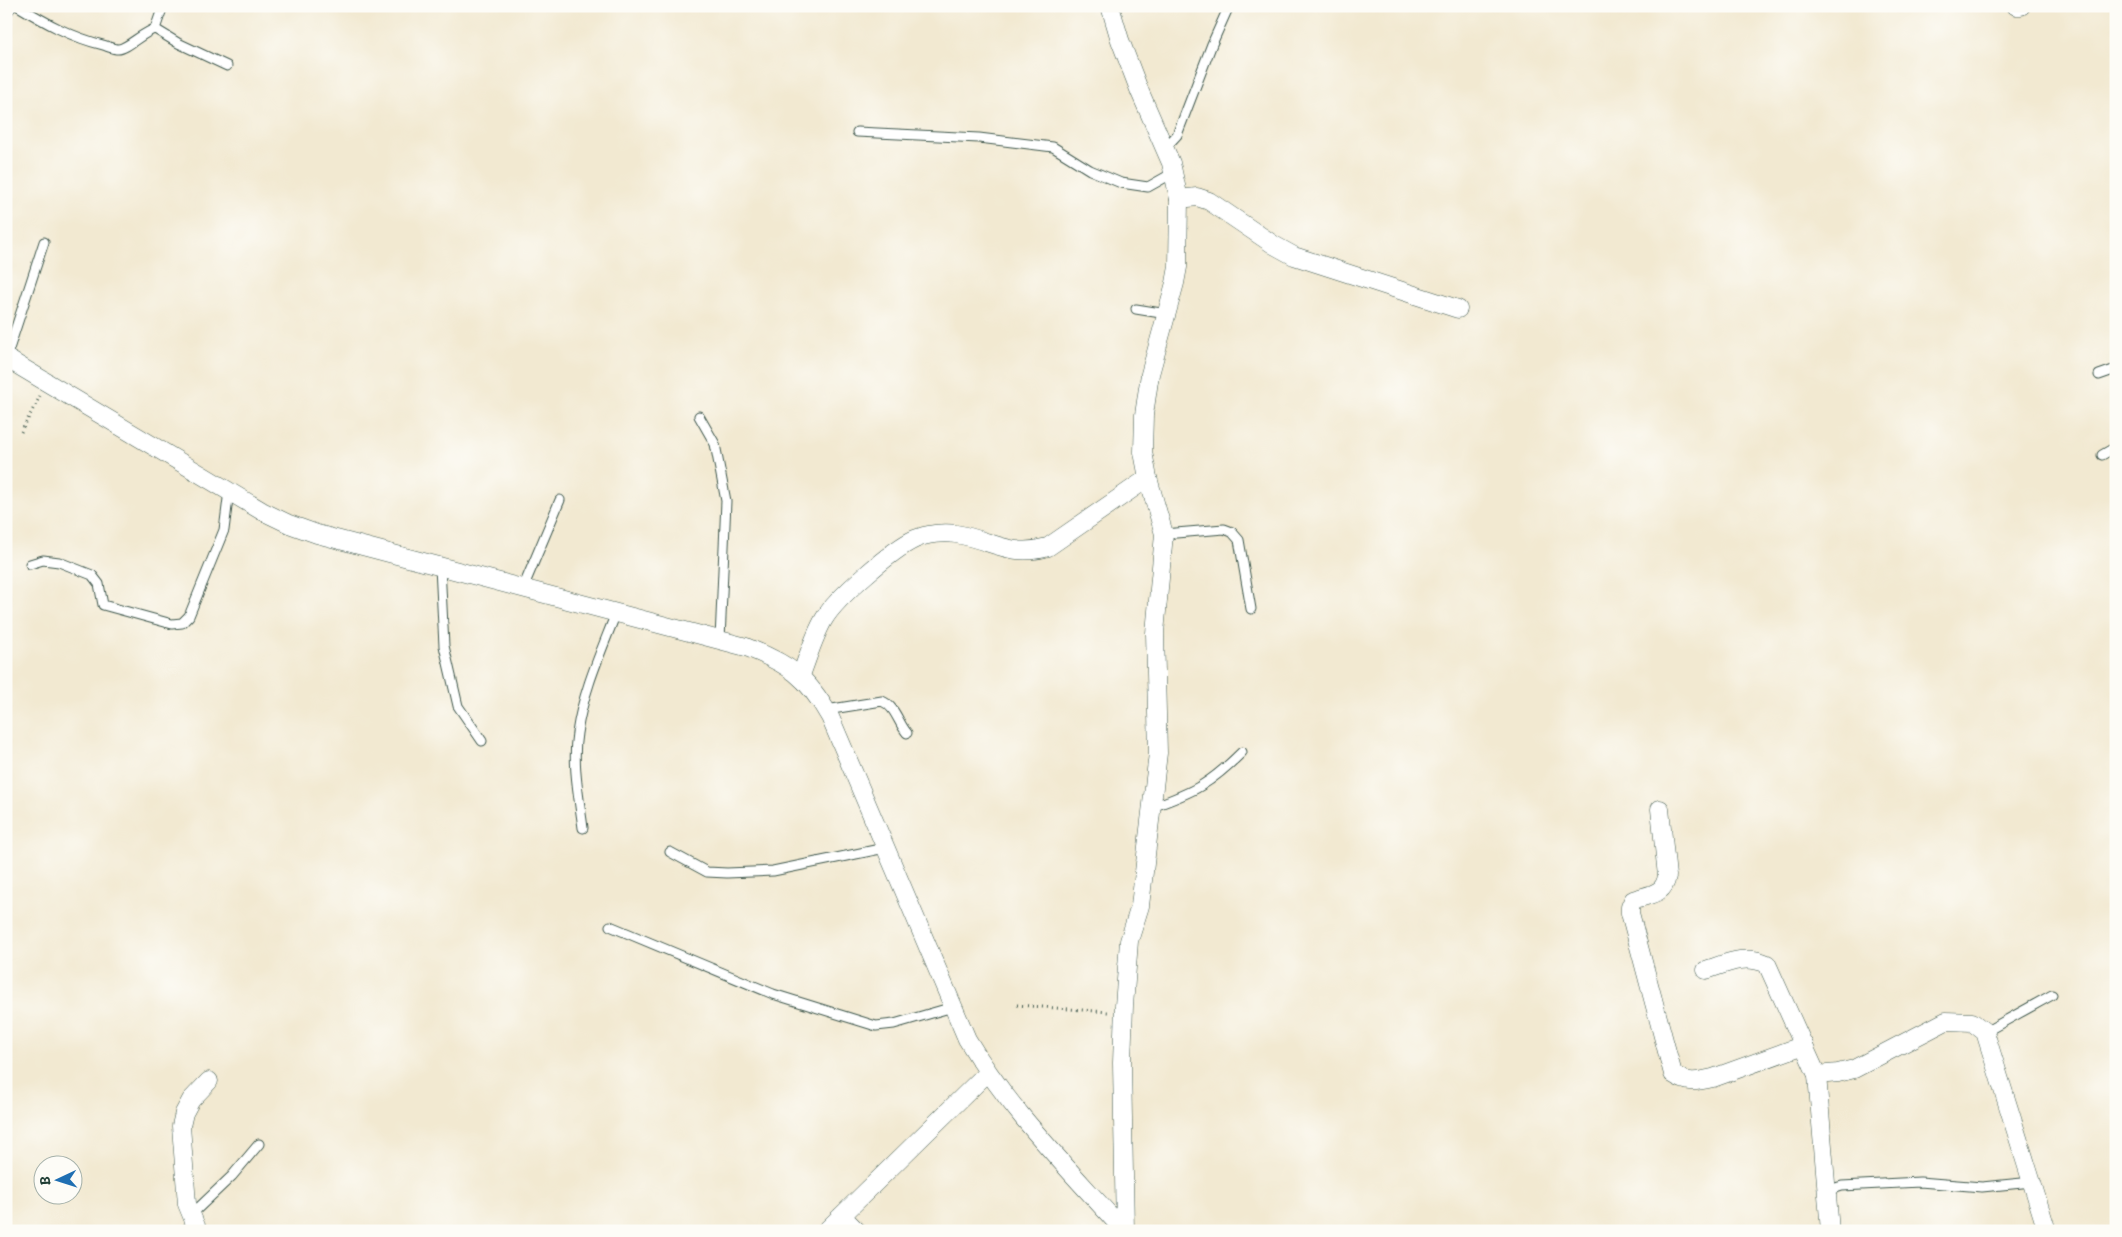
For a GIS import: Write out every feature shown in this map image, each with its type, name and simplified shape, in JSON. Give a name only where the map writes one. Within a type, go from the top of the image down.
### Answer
[{"type":"street","points":[[1110,6],[1136,83],[1165,148],[1179,199],[1178,267],[1145,394],[1143,452],[1148,478],[1164,534],[1155,633],[1158,753],[1140,906],[1129,940],[1123,1014],[1124,1231]]},
{"type":"street","points":[[2016,6],[2021,6]]},
{"type":"street","points":[[1179,199],[1197,197],[1209,201],[1274,245],[1294,256],[1458,309]]},
{"type":"street","points":[[6,358],[271,515],[317,534],[746,647],[777,659],[801,675],[818,696],[826,710],[966,1039],[987,1073],[1013,1106],[1124,1231]]},
{"type":"street","points":[[801,675],[824,619],[836,602],[897,550],[916,539],[936,534],[955,533],[1016,551],[1032,552],[1048,547],[1148,478]]},
{"type":"street","points":[[1660,809],[1668,876],[1666,887],[1634,900],[1630,907],[1630,913],[1673,1074],[1683,1081],[1699,1081],[1713,1078],[1804,1045]]},
{"type":"street","points":[[1706,970],[1746,958],[1757,959],[1767,964],[1817,1075],[1830,1231]]},
{"type":"street","points":[[1817,1075],[1838,1074],[1854,1069],[1946,1021],[1972,1022],[1985,1032],[2046,1231]]},
{"type":"street","points":[[826,1231],[987,1073]]},
{"type":"street","points":[[192,1225],[185,1191],[181,1126],[184,1113],[191,1100],[209,1081]]},
{"type":"street","points":[[842,1216],[858,1231]]},
{"type":"lane","points":[[18,6],[60,31],[82,40],[118,49],[128,45],[145,32],[155,29],[178,43],[227,66]]},
{"type":"lane","points":[[155,29],[163,6]]},
{"type":"lane","points":[[1165,148],[1177,135],[1208,53],[1229,6]]},
{"type":"lane","points":[[857,132],[979,138],[1053,148],[1090,170],[1114,180],[1148,187],[1173,173]]},
{"type":"lane","points":[[6,358],[44,242]]},
{"type":"lane","points":[[1136,309],[1166,314]]},
{"type":"lane","points":[[2099,376],[2116,369]]},
{"type":"lane","points":[[699,416],[715,444],[726,501],[720,640]]},
{"type":"lane","points":[[2102,455],[2116,446]]},
{"type":"lane","points":[[30,564],[43,560],[59,562],[92,575],[98,584],[103,605],[172,624],[182,623],[189,616],[224,530],[229,490]]},
{"type":"lane","points":[[523,588],[560,500]]},
{"type":"lane","points":[[1164,534],[1224,529],[1232,532],[1239,540],[1251,609]]},
{"type":"lane","points":[[440,567],[444,646],[458,706],[482,741]]},
{"type":"lane","points":[[584,828],[576,782],[577,734],[587,688],[616,613]]},
{"type":"lane","points":[[826,710],[882,702],[893,709],[900,725],[907,733]]},
{"type":"lane","points":[[1151,807],[1197,789],[1219,775],[1242,752]]},
{"type":"lane","points":[[670,852],[707,872],[727,873],[773,871],[885,848]]},
{"type":"lane","points":[[610,926],[773,994],[876,1026],[894,1024],[953,1007]]},
{"type":"lane","points":[[1985,1032],[2052,995]]},
{"type":"lane","points":[[192,1225],[259,1144]]},
{"type":"lane","points":[[1826,1191],[1842,1186],[1920,1182],[1982,1187],[2032,1182]]},
{"type":"path","points":[[21,432],[47,382]]},
{"type":"path","points":[[1017,1005],[1123,1014]]}]
